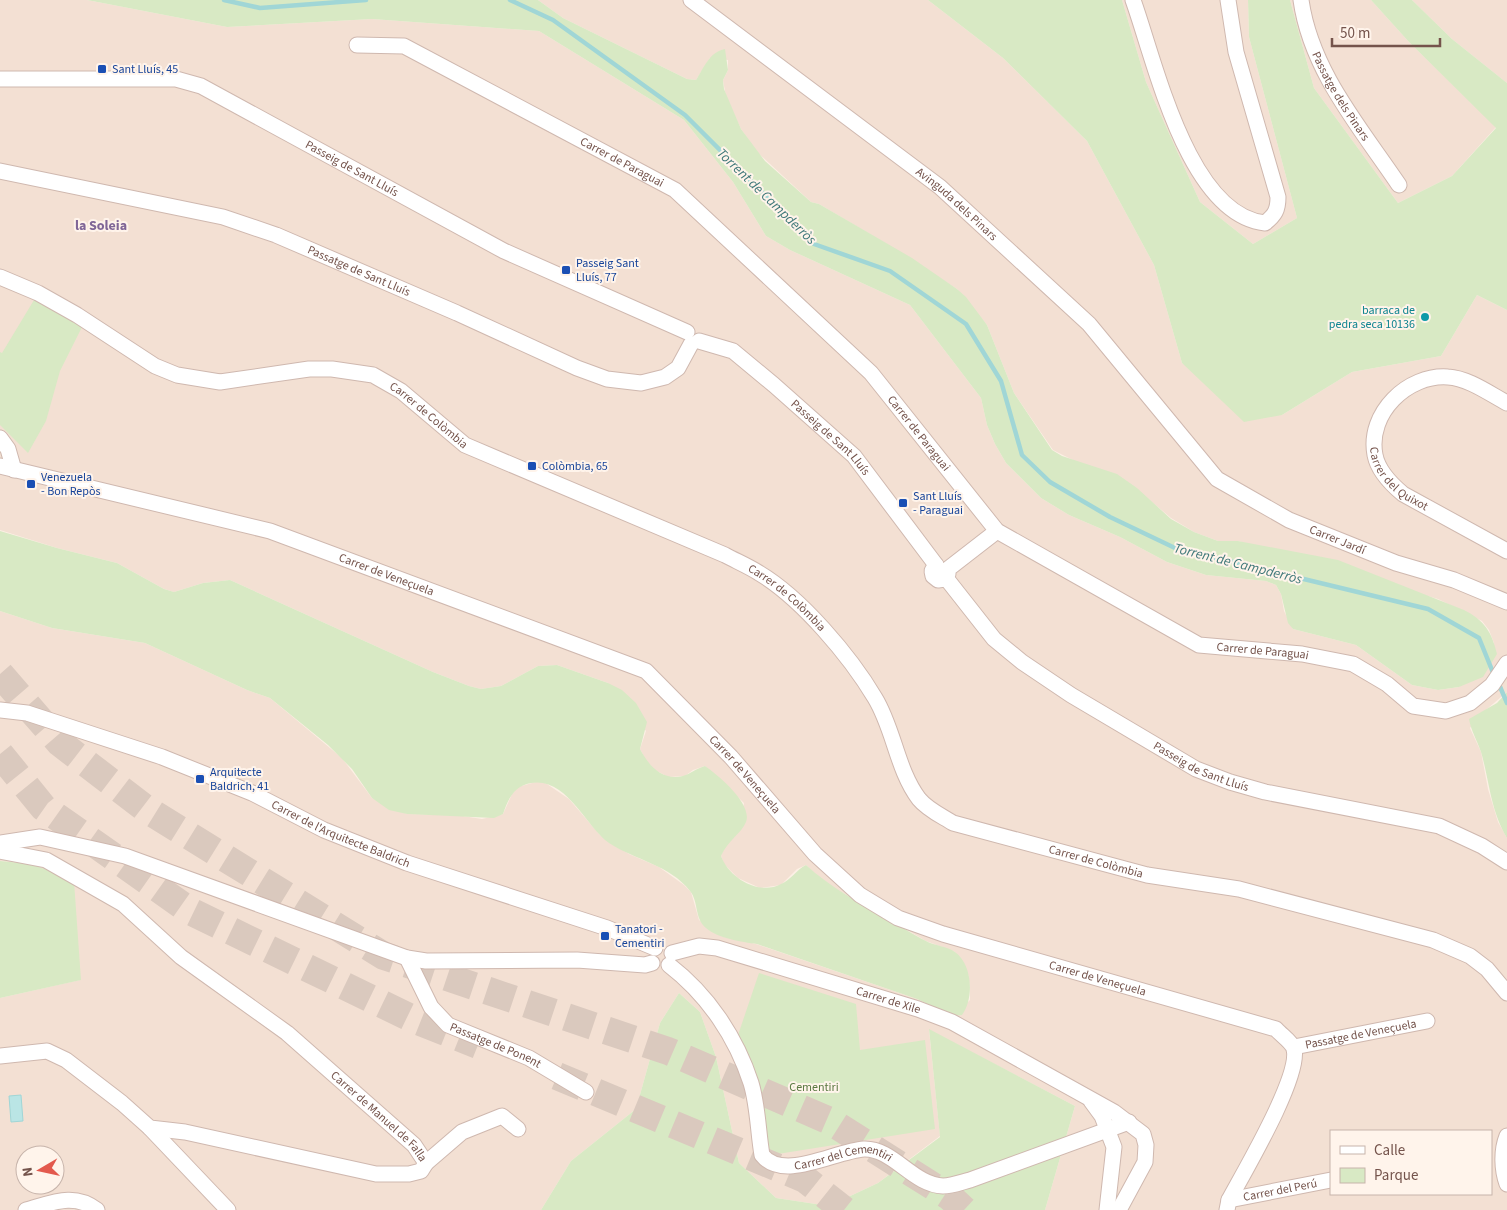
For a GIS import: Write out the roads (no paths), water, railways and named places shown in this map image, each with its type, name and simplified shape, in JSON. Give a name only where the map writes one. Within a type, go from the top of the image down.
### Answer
[{"type":"street","name":"Avinguda dels Pinars","points":[[691,0],[940,187],[1089,324],[1187,445]]},
{"type":"street","points":[[1133,0],[1161,89],[1205,182],[1231,210],[1253,222],[1266,223],[1274,216],[1278,208],[1278,197],[1236,52],[1228,0]]},
{"type":"street","name":"Passatge dels Pinars","points":[[1300,0],[1304,22],[1327,79],[1399,185]]},
{"type":"street","name":"Carrer de Paraguai","points":[[357,45],[404,46],[675,190],[871,373],[997,530],[1198,645],[1302,654],[1353,664],[1388,684],[1413,706],[1446,711],[1470,703],[1492,685],[1504,668]]},
{"type":"street","name":"Passeig de Sant Lluís","points":[[0,79],[176,79],[201,86],[504,251],[692,339],[733,352],[774,385],[854,456],[994,639],[1022,662],[1071,695],[1196,770],[1265,792],[1439,826],[1482,846],[1507,862]]},
{"type":"street","name":"Passatge de Sant Lluís","points":[[0,170],[223,217],[267,232],[457,313],[577,368],[607,379],[641,383],[665,377],[678,368],[692,339]]},
{"type":"street","name":"Carrer de Colòmbia","points":[[0,277],[46,298],[155,366],[177,375],[220,382],[309,369],[332,369],[373,375],[400,391],[464,445],[725,555],[760,573],[805,612],[847,657],[876,698],[891,729],[907,776],[919,799],[934,812],[953,823],[1146,875],[1239,889],[1433,940],[1470,956],[1487,969],[1507,993]]},
{"type":"street","name":"Carrer del Quixot","points":[[1507,403],[1459,378],[1433,378],[1412,385],[1397,396],[1382,414],[1374,438],[1375,456],[1391,484],[1404,494],[1507,551]]},
{"type":"street","points":[[0,438],[8,449],[7,468]]},
{"type":"street","name":"Carrer Jardí","points":[[1187,445],[1217,479],[1288,520],[1396,563],[1454,580],[1507,602]]},
{"type":"street","name":"Carrer de Veneçuela","points":[[7,468],[270,531],[646,671],[731,757],[815,854],[860,895],[890,913],[943,934],[1276,1029],[1294,1047]]},
{"type":"street","points":[[943,571],[997,530]]},
{"type":"street","name":"Carrer de l'Arquitecte Baldrich","points":[[0,710],[26,713],[162,757],[252,793],[324,830],[407,863],[607,928],[653,955]]},
{"type":"street","points":[[0,843],[40,837],[125,856],[407,958],[426,961],[577,960],[645,965],[653,955],[660,968],[671,959]]},
{"type":"street","name":"Carrer de Manuel de Falla","points":[[0,851],[46,860],[123,904],[181,957],[287,1033],[414,1145],[426,1163],[422,1171],[409,1174],[376,1174],[186,1132],[150,1128]]},
{"type":"street","name":"Carrer de Xile","points":[[671,959],[700,946],[717,948],[918,1009],[952,1022],[1013,1054],[1129,1122],[1143,1134],[1146,1146],[1145,1162],[1120,1210]]},
{"type":"street","name":"Passatge de Ponent","points":[[407,958],[431,1007],[448,1025],[529,1058],[586,1092]]},
{"type":"street","name":"Carrer del Cementiri","points":[[671,959],[704,995],[735,1043],[751,1084],[762,1155],[768,1163],[780,1167],[801,1165],[864,1150],[878,1151],[916,1177],[943,1186],[970,1180],[1129,1122]]},
{"type":"street","name":"Passatge de Veneçuela","points":[[1294,1047],[1427,1021]]},
{"type":"street","points":[[1228,1205],[1288,1086],[1295,1058],[1294,1047]]},
{"type":"street","points":[[0,1056],[47,1051],[66,1060],[122,1102],[150,1128],[228,1210]]},
{"type":"street","name":"Carrer de Xile","points":[[1090,1100],[1102,1116],[1114,1147],[1107,1210]]},
{"type":"street","points":[[426,1163],[462,1132],[502,1116],[518,1129]]},
{"type":"street","points":[[1502,1143],[1504,1175],[1507,1184]]},
{"type":"street","name":"Carrer del Perú","points":[[1228,1205],[1330,1180]]},
{"type":"street","points":[[26,1210],[72,1199],[86,1201],[97,1210]]},
{"type":"water","points":[[21,1095],[23,1121],[11,1122],[9,1096]]},
{"type":"waterway","name":"Torrent de Campderròs","points":[[224,0],[260,8],[366,0]]},
{"type":"waterway","name":"Torrent de Campderròs","points":[[510,0],[553,20],[685,115],[814,244],[890,271],[966,324],[1001,381],[1022,455],[1050,482],[1110,517],[1175,548],[1428,609],[1479,638],[1494,675]]},
{"type":"waterway","name":"Torrent de Campderròs","points":[[1498,682],[1507,703]]},
{"type":"tunnel","points":[[0,674],[60,743],[146,809],[384,956],[668,1051],[830,1121],[950,1197],[964,1210]]},
{"type":"tunnel","points":[[0,754],[43,807],[190,911],[413,1019],[478,1045]]},
{"type":"tunnel","points":[[557,1076],[805,1179],[844,1210]]},
{"type":"place","name":"Sant Lluís, 45","points":[[102,69]]},
{"type":"place","name":"Passeig Sant Lluís, 77","points":[[566,270]]},
{"type":"place","name":"barraca de pedra seca 10136","points":[[1425,317]]},
{"type":"place","name":"Colòmbia, 65","points":[[532,466]]},
{"type":"place","name":"Venezuela - Bon Repòs","points":[[31,484]]},
{"type":"place","name":"Sant Lluís - Paraguai","points":[[903,503]]},
{"type":"place","name":"Arquitecte Baldrich, 41","points":[[200,779]]},
{"type":"place","name":"Tanatori - Cementiri","points":[[605,936]]},
{"type":"district","name":"la Soleia","points":[[101,225]]},
{"type":"park label","name":"Cementiri","points":[[814,1087]]}]
